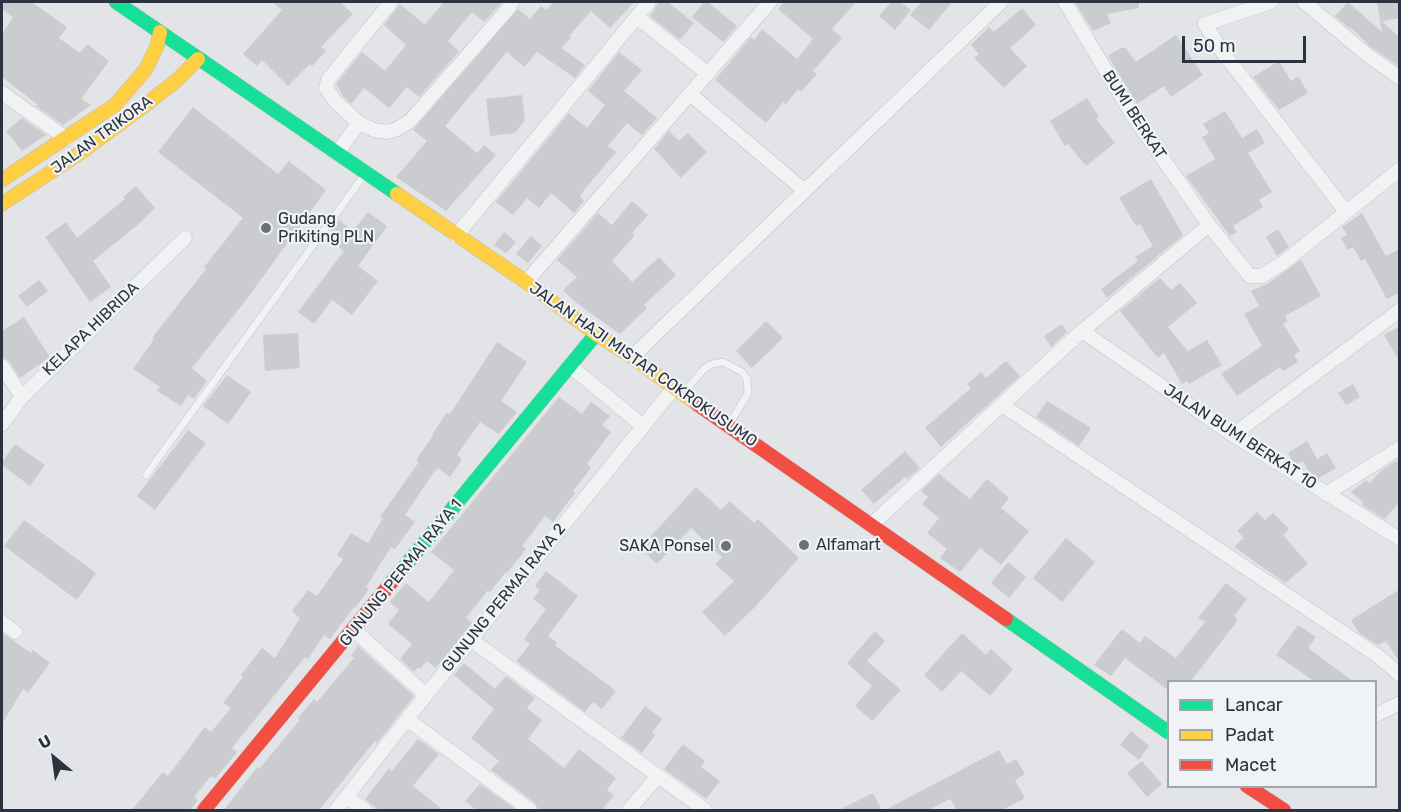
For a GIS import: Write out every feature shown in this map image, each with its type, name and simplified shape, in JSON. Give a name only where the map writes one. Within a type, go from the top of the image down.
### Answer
[{"type":"main road","name":"JALAN HAJI MISTAR COKROKUSUMO","points":[[116,2],[526,282],[596,334],[1167,731]]},
{"type":"main road","name":"JALAN TRIKORA","points":[[2,180],[115,105],[146,69],[157,46],[160,32]]},
{"type":"main road","name":"JALAN TRIKORA","points":[[2,204],[80,153],[140,109],[176,81],[198,60]]},
{"type":"main road","name":"GUNUNG PERMAI RAYA 1","points":[[204,810],[596,334]]},
{"type":"main road","points":[[1250,788],[1284,810]]},
{"type":"street","points":[[391,2],[328,80],[326,88],[329,95],[359,123],[374,130],[387,132],[398,129],[410,121],[513,2]]},
{"type":"street","points":[[456,236],[649,2]]},
{"type":"street","points":[[526,282],[770,2]]},
{"type":"street","points":[[632,357],[1002,2]]},
{"type":"street","name":"BUMI BERKAT","points":[[1065,2],[1133,116],[1209,225],[1250,276],[1262,276],[1303,248],[1346,212]]},
{"type":"street","points":[[1271,2],[1228,8],[1205,24],[1221,50],[1346,212],[1400,169]]},
{"type":"street","points":[[1304,2],[1366,54],[1400,78]]},
{"type":"street","points":[[637,17],[708,74]]},
{"type":"street","points":[[2,93],[66,138]]},
{"type":"street","points":[[690,94],[805,191]]},
{"type":"street","points":[[337,153],[359,123]]},
{"type":"street","points":[[871,525],[1082,332],[1209,225]]},
{"type":"street","name":"KELAPA HIBRIDA","points":[[2,424],[22,397],[185,238]]},
{"type":"street","points":[[1233,435],[1400,310]]},
{"type":"street","name":"JALAN BUMI BERKAT 10","points":[[1082,332],[1233,435],[1400,539]]},
{"type":"street","points":[[2,366],[22,397]]},
{"type":"street","points":[[570,366],[643,426]]},
{"type":"street","name":"GUNUNG PERMAI RAYA 2","points":[[336,810],[426,694],[643,426],[678,391]]},
{"type":"street","points":[[1002,405],[1378,656],[1400,675]]},
{"type":"street","points":[[1326,494],[1400,448]]},
{"type":"street","points":[[2,622],[15,632]]},
{"type":"street","points":[[354,630],[426,694]]},
{"type":"street","points":[[470,639],[705,810]]},
{"type":"street","points":[[1377,714],[1400,703]]},
{"type":"street","points":[[408,720],[530,810]]},
{"type":"street","points":[[629,810],[658,776]]},
{"type":"street","points":[[347,797],[365,810]]},
{"type":"lane","points":[[146,474],[365,174]]},
{"type":"lane","points":[[678,391],[712,364],[723,362],[742,372],[747,379],[748,393],[729,426]]},
{"type":"building","points":[[2,2],[32,2],[67,27],[59,38],[80,53],[87,44],[109,61],[81,99],[91,105],[63,125],[2,77],[2,34],[13,17],[2,9]]},
{"type":"building","points":[[272,2],[340,2],[353,14],[321,47],[326,51],[288,86],[262,60],[257,66],[243,54],[282,10]]},
{"type":"building","points":[[444,2],[502,2],[484,22],[472,12],[448,41],[459,51],[419,97],[407,87],[389,108],[364,88],[351,104],[336,84],[362,52],[385,71],[406,45],[384,25],[400,4],[424,24]]},
{"type":"building","points":[[553,2],[634,2],[610,28],[591,11],[569,36],[571,38],[561,48],[585,65],[575,78],[537,52],[524,67],[507,52],[445,126],[477,153],[484,145],[496,155],[446,211],[396,177],[427,141],[413,130],[518,9],[530,19],[541,6],[546,10]]},
{"type":"building","points":[[658,2],[668,2],[694,23],[680,40],[650,16]]},
{"type":"building","points":[[704,2],[708,2],[737,26],[723,42],[692,17]]},
{"type":"building","points":[[784,2],[856,2],[832,29],[842,38],[813,71],[817,74],[801,92],[798,89],[786,104],[783,102],[766,123],[715,80],[751,37],[754,40],[762,29],[797,59],[813,39],[778,9]]},
{"type":"building","points":[[891,2],[900,2],[911,10],[895,30],[879,16]]},
{"type":"building","points":[[922,2],[952,2],[929,30],[910,15]]},
{"type":"building","points":[[1075,2],[1139,2],[1139,8],[1107,14],[1111,23],[1093,31]]},
{"type":"building","points":[[1348,2],[1382,32],[1377,2],[1398,2],[1400,18],[1382,21],[1400,38],[1400,67],[1371,47],[1335,16]]},
{"type":"building","points":[[1022,8],[1036,25],[1010,48],[1027,66],[1004,88],[974,58],[979,54],[971,45],[989,27],[994,32]]},
{"type":"building","points":[[1176,35],[1203,75],[1171,97],[1164,86],[1137,104],[1108,56],[1121,48],[1126,48],[1136,62]]},
{"type":"building","points":[[619,52],[642,70],[624,91],[657,118],[642,135],[627,123],[608,146],[616,152],[585,189],[580,197],[584,201],[574,213],[551,193],[539,208],[527,198],[513,215],[496,202],[569,113],[587,128],[605,105],[588,91]]},
{"type":"building","points":[[1279,61],[1291,81],[1298,76],[1308,93],[1279,110],[1253,77]]},
{"type":"building","points":[[522,95],[525,120],[515,133],[490,136],[486,99]]},
{"type":"building","points":[[1087,98],[1099,117],[1096,119],[1115,143],[1086,166],[1068,144],[1065,146],[1050,121]]},
{"type":"building","points":[[193,107],[278,174],[289,161],[326,190],[246,300],[192,368],[207,381],[194,399],[188,395],[181,406],[157,391],[160,387],[133,369],[154,339],[152,338],[243,218],[158,152]]},
{"type":"building","points":[[1225,111],[1242,138],[1257,129],[1265,143],[1248,153],[1272,192],[1259,200],[1263,207],[1233,226],[1237,232],[1230,236],[1186,176],[1215,159],[1202,137],[1209,133],[1203,124]]},
{"type":"building","points":[[22,118],[46,135],[22,151],[6,131]]},
{"type":"building","points":[[669,131],[679,141],[688,133],[707,152],[681,178],[654,149]]},
{"type":"building","points":[[1151,179],[1183,235],[1107,298],[1101,289],[1138,261],[1135,257],[1153,246],[1140,224],[1136,226],[1119,198]]},
{"type":"building","points":[[136,186],[155,208],[93,261],[111,287],[90,302],[45,237],[66,222],[77,238],[125,199],[123,197]]},
{"type":"building","points":[[632,201],[648,215],[632,233],[635,235],[612,261],[632,282],[659,257],[676,275],[644,305],[647,308],[620,334],[578,304],[563,290],[577,277],[557,260],[598,213],[612,225]]},
{"type":"building","points":[[368,212],[387,226],[358,266],[378,281],[352,315],[332,300],[314,324],[298,312],[344,251],[326,238],[339,220],[353,231]]},
{"type":"building","points":[[1362,213],[1386,256],[1400,249],[1400,292],[1387,299],[1365,259],[1361,261],[1353,247],[1348,250],[1341,238],[1347,235],[1342,227]]},
{"type":"building","points":[[1278,229],[1289,247],[1277,256],[1266,237]]},
{"type":"building","points":[[504,232],[516,242],[506,253],[494,245]]},
{"type":"building","points":[[531,236],[542,246],[528,263],[516,254]]},
{"type":"building","points":[[1301,260],[1321,296],[1285,316],[1288,321],[1283,324],[1300,351],[1294,355],[1298,362],[1283,371],[1280,367],[1237,396],[1221,374],[1262,346],[1244,314],[1259,306],[1251,291],[1267,284]]},
{"type":"building","points":[[1160,278],[1171,290],[1180,283],[1197,303],[1168,327],[1188,351],[1207,340],[1222,365],[1189,384],[1187,381],[1182,384],[1164,353],[1158,358],[1120,311]]},
{"type":"building","points":[[39,280],[48,291],[27,307],[18,296]]},
{"type":"building","points":[[24,317],[50,357],[20,378],[9,361],[2,357],[2,331]]},
{"type":"building","points":[[766,321],[783,338],[752,368],[736,351]]},
{"type":"building","points":[[1062,324],[1067,332],[1051,347],[1044,336]]},
{"type":"building","points":[[1400,326],[1400,362],[1384,335]]},
{"type":"building","points":[[298,333],[300,368],[265,371],[263,335]]},
{"type":"building","points":[[497,342],[527,362],[501,401],[517,412],[499,434],[480,422],[457,455],[462,459],[450,477],[438,468],[434,472],[405,515],[415,522],[395,549],[391,547],[366,587],[369,589],[330,639],[324,635],[308,659],[305,657],[232,748],[237,752],[215,779],[211,776],[194,797],[198,800],[190,810],[132,810],[163,772],[168,776],[205,727],[211,732],[231,708],[223,703],[262,648],[275,658],[300,618],[292,611],[308,590],[317,596],[343,559],[337,555],[351,533],[368,543],[383,518],[380,517],[419,462],[416,460],[432,435],[447,412],[450,414]]},
{"type":"building","points":[[1006,361],[1020,376],[941,447],[925,428],[971,388],[967,384],[981,372],[986,378]]},
{"type":"building","points":[[227,375],[251,392],[228,424],[203,406]]},
{"type":"building","points":[[1353,384],[1360,397],[1346,405],[1338,393]]},
{"type":"building","points":[[559,397],[582,414],[591,402],[610,416],[602,425],[611,432],[587,464],[591,468],[573,491],[575,493],[553,522],[545,516],[522,546],[526,549],[466,618],[472,623],[436,668],[427,661],[414,672],[400,659],[412,644],[388,624],[399,610],[390,602],[406,583],[429,602],[454,570],[431,552]]},
{"type":"building","points":[[1047,401],[1091,428],[1079,446],[1036,417]]},
{"type":"building","points":[[188,430],[206,443],[155,510],[137,496]]},
{"type":"building","points":[[1307,441],[1317,459],[1327,453],[1336,468],[1319,478],[1309,472],[1303,461],[1297,464],[1292,461],[1288,453]]},
{"type":"building","points":[[15,444],[45,465],[30,486],[2,465]]},
{"type":"building","points":[[905,451],[920,468],[907,479],[905,477],[874,504],[861,490]]},
{"type":"building","points":[[1396,461],[1400,465],[1400,501],[1385,519],[1362,505],[1363,502],[1351,492],[1366,480],[1370,483],[1382,470]]},
{"type":"building","points":[[939,474],[970,499],[987,479],[1009,498],[1001,508],[1029,531],[1001,565],[980,548],[960,572],[940,558],[947,549],[927,533],[939,518],[922,504],[928,497],[921,491]]},
{"type":"building","points":[[696,487],[721,510],[730,501],[754,523],[758,519],[799,558],[725,636],[702,612],[734,581],[715,564],[722,557],[691,528],[657,564],[640,548]]},
{"type":"building","points":[[1257,512],[1265,520],[1273,513],[1289,529],[1283,535],[1308,564],[1285,583],[1234,547],[1244,538],[1237,531]]},
{"type":"building","points":[[24,520],[96,573],[77,600],[4,546]]},
{"type":"building","points":[[1066,538],[1095,562],[1062,602],[1033,578]]},
{"type":"building","points":[[1008,562],[1026,577],[1009,598],[991,583]]},
{"type":"building","points":[[546,571],[578,596],[548,636],[557,642],[555,645],[616,691],[602,709],[593,702],[585,712],[517,662],[530,644],[524,639],[546,609],[533,599],[540,590],[535,586]]},
{"type":"building","points":[[1226,583],[1247,599],[1234,616],[1238,620],[1192,680],[1167,680],[1167,689],[1125,658],[1111,676],[1094,665],[1122,629],[1140,643],[1145,636],[1176,658],[1205,622],[1198,618]]},
{"type":"building","points":[[1400,589],[1400,663],[1386,641],[1378,645],[1359,633],[1351,620]]},
{"type":"building","points":[[1298,625],[1316,637],[1308,648],[1352,680],[1313,680],[1276,655]]},
{"type":"building","points":[[875,631],[885,641],[867,661],[901,690],[872,721],[855,706],[872,686],[847,663]]},
{"type":"building","points":[[2,633],[31,653],[33,650],[50,663],[28,693],[23,689],[2,724]]},
{"type":"building","points":[[962,633],[986,655],[991,649],[1013,669],[990,696],[961,671],[942,692],[924,675]]},
{"type":"building","points":[[358,646],[414,696],[377,743],[375,741],[319,810],[224,810],[257,767],[259,769],[300,720],[298,718],[314,699],[317,702],[354,658],[351,656]]},
{"type":"building","points":[[464,663],[495,689],[506,676],[535,698],[527,708],[542,720],[528,739],[564,768],[579,749],[616,778],[607,790],[614,795],[602,810],[539,810],[535,803],[491,770],[499,761],[471,738],[494,709],[454,675]]},
{"type":"building","points":[[645,706],[662,719],[652,733],[655,735],[642,753],[621,738]]},
{"type":"building","points":[[1131,731],[1149,746],[1139,760],[1120,745]]},
{"type":"building","points":[[418,739],[439,754],[413,786],[443,810],[378,810],[365,799],[389,768],[392,771]]},
{"type":"building","points":[[683,744],[705,761],[701,767],[720,781],[706,799],[664,769]]},
{"type":"building","points":[[999,750],[1007,764],[1016,759],[1025,774],[1015,780],[1025,798],[1002,810],[957,810],[950,799],[928,810],[885,810]]},
{"type":"building","points":[[1142,761],[1162,784],[1147,797],[1127,773]]},
{"type":"building","points":[[480,784],[516,810],[476,810],[465,801]]},
{"type":"building","points":[[873,793],[882,810],[839,810]]},
{"type":"traffic: fast","points":[[116,2],[397,194]]},
{"type":"traffic: fast","points":[[400,572],[596,334]]},
{"type":"traffic: fast","points":[[1006,619],[1167,731]]},
{"type":"traffic: slow","points":[[2,180],[115,105],[146,69],[157,46],[160,32]]},
{"type":"traffic: slow","points":[[2,204],[80,153],[140,109],[176,81],[198,59]]},
{"type":"traffic: slow","points":[[397,194],[526,282],[697,404]]},
{"type":"traffic: jam","points":[[697,404],[1006,619]]},
{"type":"traffic: jam","points":[[204,810],[400,572]]},
{"type":"traffic: jam","points":[[1250,788],[1284,810]]},
{"type":"place","name":"Gudang Prikiting PLN","points":[[266,228]]},
{"type":"place","name":"Alfamart","points":[[804,545]]},
{"type":"place","name":"SAKA Ponsel","points":[[726,546]]}]
